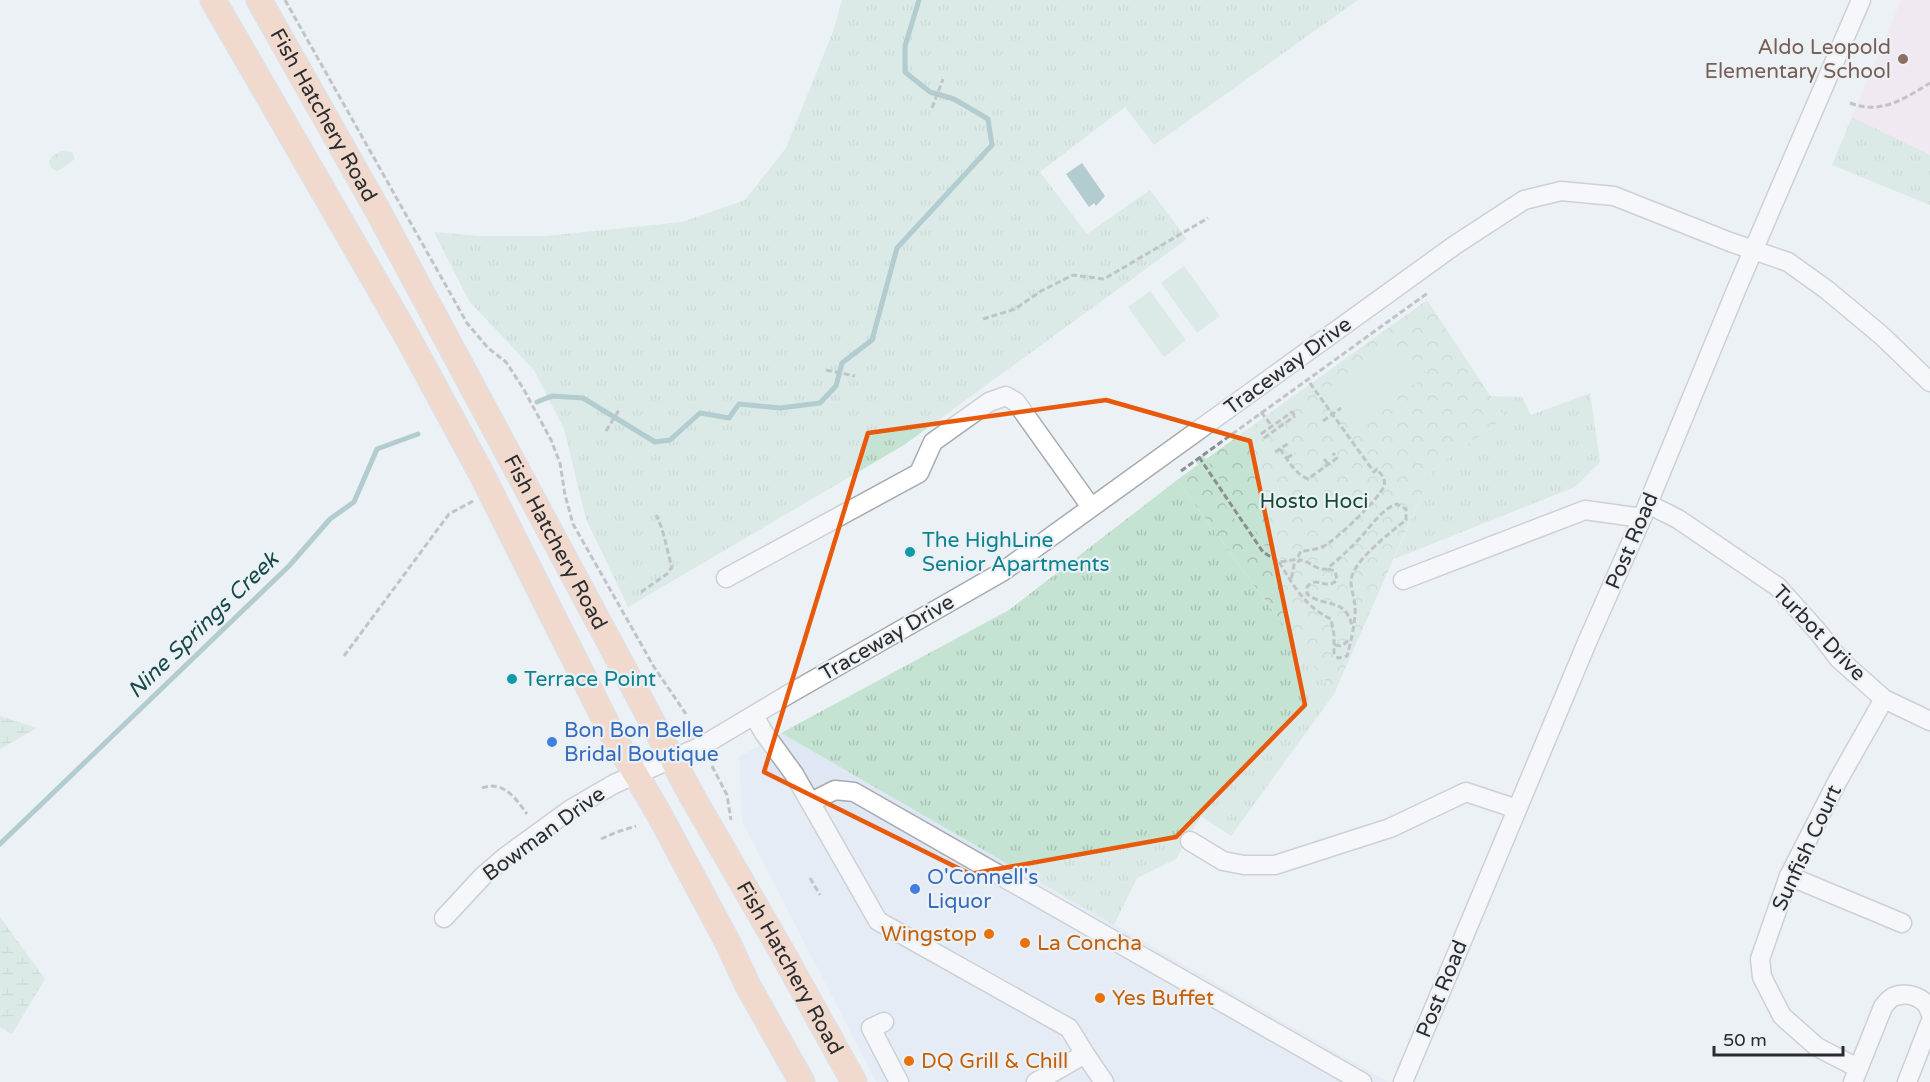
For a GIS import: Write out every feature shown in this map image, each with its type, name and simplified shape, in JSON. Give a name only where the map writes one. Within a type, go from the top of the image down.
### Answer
[{"type":"main road","name":"Fish Hatchery Road","points":[[213,0],[408,338],[481,473],[612,734],[692,796],[854,1082]]},
{"type":"main road","name":"Fish Hatchery Road","points":[[259,0],[378,211],[655,767],[748,986],[802,1082]]},
{"type":"street","name":"Post Road","points":[[1403,1082],[1753,250],[1861,0]]},
{"type":"street","name":"Traceway Drive","points":[[655,767],[702,746],[1002,572],[1455,245],[1524,200],[1561,191],[1614,196],[1788,262],[1827,290],[1881,335],[1930,382]]},
{"type":"street","points":[[726,578],[919,473],[933,442],[989,402],[1006,396],[1016,402],[1091,507]]},
{"type":"street","name":"Turbot Drive","points":[[1403,580],[1585,510],[1645,511],[1678,519],[1778,587],[1839,659],[1884,699],[1930,721]]},
{"type":"street","name":"Sunfish Court","points":[[1884,699],[1837,782],[1789,876],[1760,959],[1762,977],[1782,1016],[1816,1047],[1856,1075],[1883,1007],[1891,997],[1905,994],[1923,1000],[1930,1012]]},
{"type":"street","points":[[754,716],[811,802],[878,921],[1069,1028],[1104,1082]]},
{"type":"street","name":"Bowman Drive","points":[[444,918],[505,856],[572,809],[614,784],[655,767]]},
{"type":"street","points":[[811,802],[835,790],[854,792],[1362,1082]]},
{"type":"street","points":[[1190,842],[1223,861],[1244,865],[1275,865],[1390,828],[1466,792],[1517,809]]},
{"type":"street","points":[[1789,876],[1902,923]]},
{"type":"street","points":[[884,1022],[872,1029],[899,1082]]},
{"type":"street","points":[[1907,1082],[1930,1023]]},
{"type":"street","points":[[1036,1082],[1085,1054]]},
{"type":"path","points":[[285,0],[467,323],[488,348],[506,362],[523,388],[560,463],[573,524],[654,667],[686,714]]},
{"type":"path","points":[[932,108],[943,79]]},
{"type":"path","points":[[1850,103],[1859,107],[1876,108],[1895,104],[1930,83]]},
{"type":"path","points":[[984,319],[1015,309],[1041,291],[1073,275],[1104,279],[1208,218]]},
{"type":"path","points":[[1180,471],[1429,292]]},
{"type":"path","points":[[826,370],[855,376]]},
{"type":"path","points":[[1291,580],[1294,565],[1301,551],[1310,551],[1326,545],[1375,499],[1384,486],[1384,479],[1377,469],[1374,472],[1307,379]]},
{"type":"path","points":[[1323,421],[1341,408]]},
{"type":"path","points":[[606,431],[620,410]]},
{"type":"path","points":[[1262,436],[1292,411],[1295,416],[1273,428]]},
{"type":"path","points":[[1261,412],[1273,428]]},
{"type":"path","points":[[1275,452],[1289,443]]},
{"type":"path","points":[[1280,449],[1301,476],[1308,478],[1336,458],[1333,453]]},
{"type":"path","points":[[1287,458],[1295,453]]},
{"type":"path","points":[[1199,457],[1263,552],[1280,562],[1305,602],[1331,619],[1334,625],[1334,653],[1338,658],[1347,656],[1355,606],[1350,581],[1354,572],[1372,548],[1406,520],[1406,509],[1397,504],[1393,506],[1327,569]]},
{"type":"path","points":[[1324,459],[1328,464]]},
{"type":"path","points":[[344,656],[449,514],[473,501]]},
{"type":"path","points":[[641,592],[667,574],[672,567],[666,539],[656,516]]},
{"type":"path","points":[[1280,562],[1299,559],[1315,567],[1335,571],[1338,580],[1333,585],[1310,583],[1307,587],[1307,594],[1346,610],[1352,628]]},
{"type":"path","points":[[1333,644],[1336,647],[1341,646],[1350,638]]},
{"type":"path","points":[[712,766],[720,781]]},
{"type":"path","points":[[482,788],[494,786],[512,794],[527,814]]},
{"type":"path","points":[[601,839],[636,826]]},
{"type":"path","points":[[810,878],[820,895]]},
{"type":"highlighted area","points":[[1106,400],[1250,441],[1305,705],[1176,837],[970,874],[764,772],[868,433]]},
{"type":"shaded area","name":"Aldo Leopold Elementary School","points":[[1901,0],[1930,0],[1930,205],[1832,165]]},
{"type":"shaded area","points":[[781,733],[1388,1082],[876,1082],[743,823],[739,757]]},
{"type":"green space","points":[[842,0],[1358,0],[1154,145],[1125,107],[1040,172],[1087,234],[1150,190],[1187,239],[904,445],[628,607],[586,519],[564,429],[534,370],[469,301],[434,232],[479,236],[546,236],[682,222],[745,200],[786,148],[834,29]]},
{"type":"green space","points":[[1852,117],[1930,155],[1930,205],[1832,165]]},
{"type":"green space","points":[[62,151],[72,152],[75,159],[56,171],[49,161],[52,156]]},
{"type":"green space","points":[[1184,266],[1220,316],[1197,333],[1161,283]]},
{"type":"green space","points":[[1150,291],[1186,340],[1164,357],[1128,307]]},
{"type":"green space","name":"Hosto Hoci","points":[[1427,300],[1505,418],[1433,469],[1334,694],[1177,480]]},
{"type":"green space","points":[[1392,342],[1419,381],[1355,427],[1327,389]]},
{"type":"green space","points":[[1590,393],[1600,462],[1575,487],[1394,559],[1433,469],[1505,418],[1490,396],[1522,397],[1531,415]]},
{"type":"green space","points":[[1203,455],[1267,549],[1282,553],[1277,573],[1266,565],[1195,460]]},
{"type":"green space","points":[[1177,480],[1334,694],[1231,836],[1201,816],[1176,859],[1137,878],[1114,925],[781,733],[1009,610]]},
{"type":"green space","points":[[0,716],[37,728],[0,749]]},
{"type":"green space","points":[[0,917],[45,979],[12,1034],[0,1027]]},
{"type":"water","points":[[1082,163],[1105,196],[1096,206],[1094,203],[1089,207],[1066,174]]},
{"type":"waterway","name":"Nine Springs Creek","points":[[537,402],[552,396],[583,398],[655,442],[670,440],[700,413],[729,418],[739,404],[780,408],[820,403],[836,386],[842,363],[872,340],[897,248],[992,145],[988,119],[954,99],[930,92],[905,72],[905,46],[919,0]]},
{"type":"waterway","name":"Nine Springs Creek","points":[[0,844],[289,566],[330,519],[354,502],[377,449],[418,434]]},
{"type":"place","name":"Aldo Leopold Elementary School","points":[[1903,59]]},
{"type":"place","name":"The HighLine Senior Apartments","points":[[910,552]]},
{"type":"place","name":"Terrace Point","points":[[512,679]]},
{"type":"place","name":"Bon Bon Belle Bridal Boutique","points":[[552,742]]},
{"type":"place","name":"O'Connell's Liquor","points":[[915,889]]},
{"type":"place","name":"Wingstop","points":[[989,934]]},
{"type":"place","name":"La Concha","points":[[1025,943]]},
{"type":"place","name":"Yes Buffet","points":[[1100,998]]},
{"type":"place","name":"DQ Grill & Chill","points":[[909,1061]]}]
